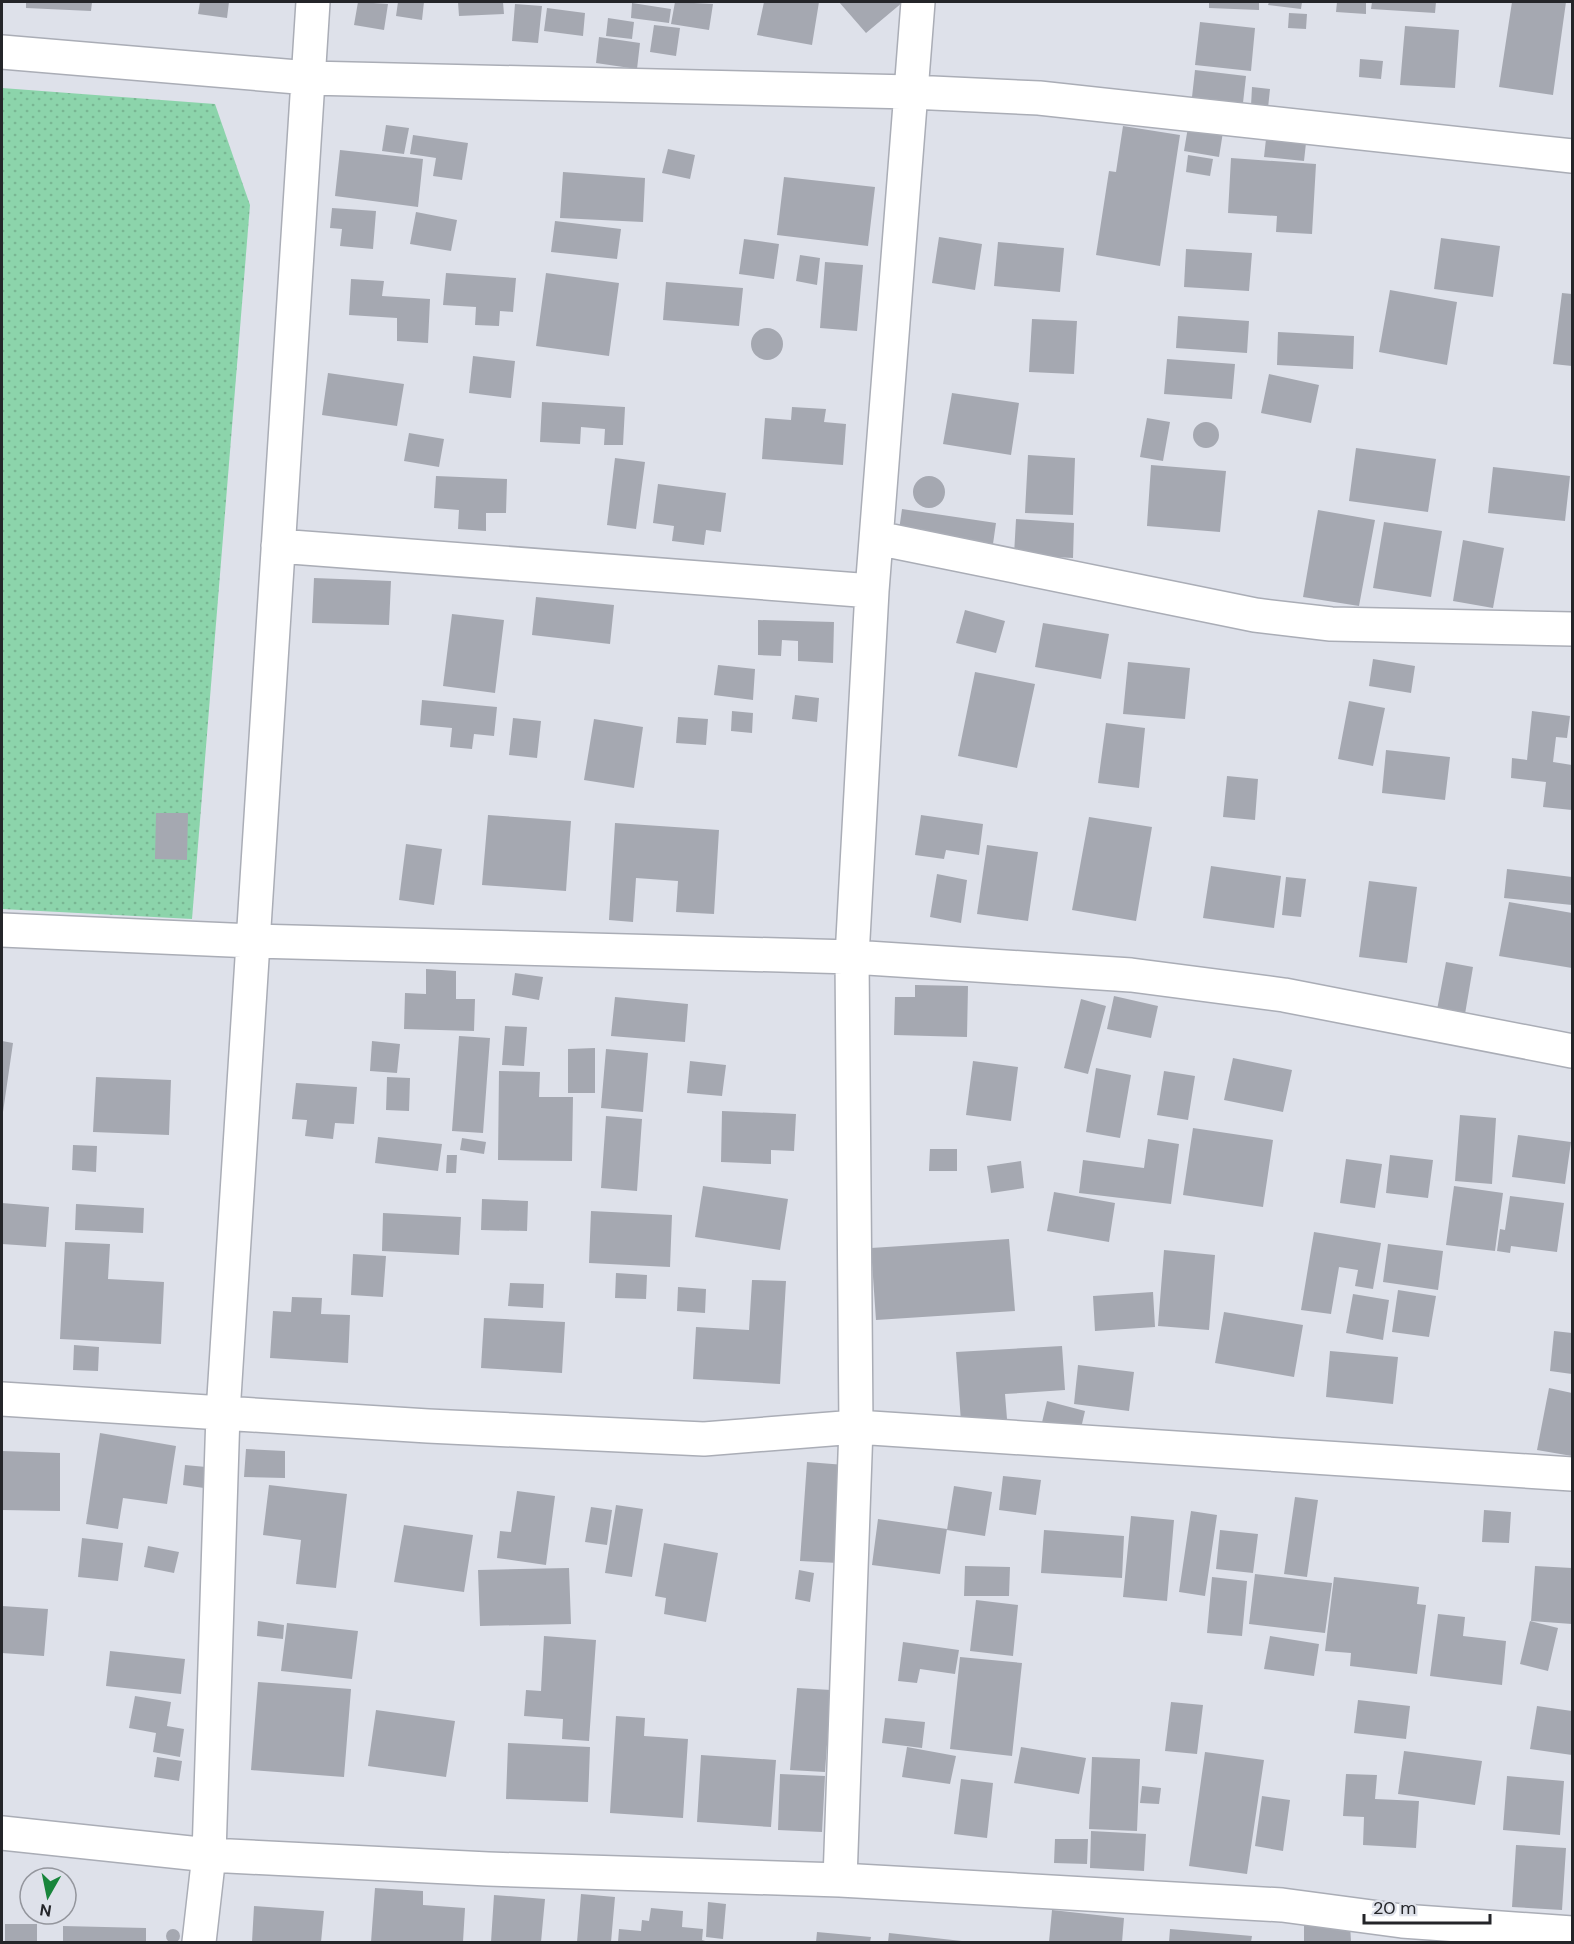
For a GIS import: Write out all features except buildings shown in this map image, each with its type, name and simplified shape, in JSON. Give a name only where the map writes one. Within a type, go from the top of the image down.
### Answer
[{"type":"street","points":[[199,1942],[209,1855],[223,1413],[313,2]]},
{"type":"street","points":[[840,1880],[856,1427],[852,957],[872,591],[918,2]]},
{"type":"street","points":[[2,51],[309,78],[911,92],[1039,98],[1572,156]]},
{"type":"street","points":[[877,538],[1255,615],[1331,624],[1572,629]]},
{"type":"street","points":[[278,546],[872,591]]},
{"type":"street","points":[[2,930],[253,941],[852,957],[1131,975],[1284,995],[1572,1051]]},
{"type":"street","points":[[2,1399],[428,1426],[704,1439],[856,1427],[1572,1474]]},
{"type":"street","points":[[2,1833],[209,1855],[488,1869],[840,1880],[1282,1905],[1402,1922],[1572,1933]]},
{"type":"green space","points":[[2,88],[215,104],[250,205],[192,919],[2,909]]}]
